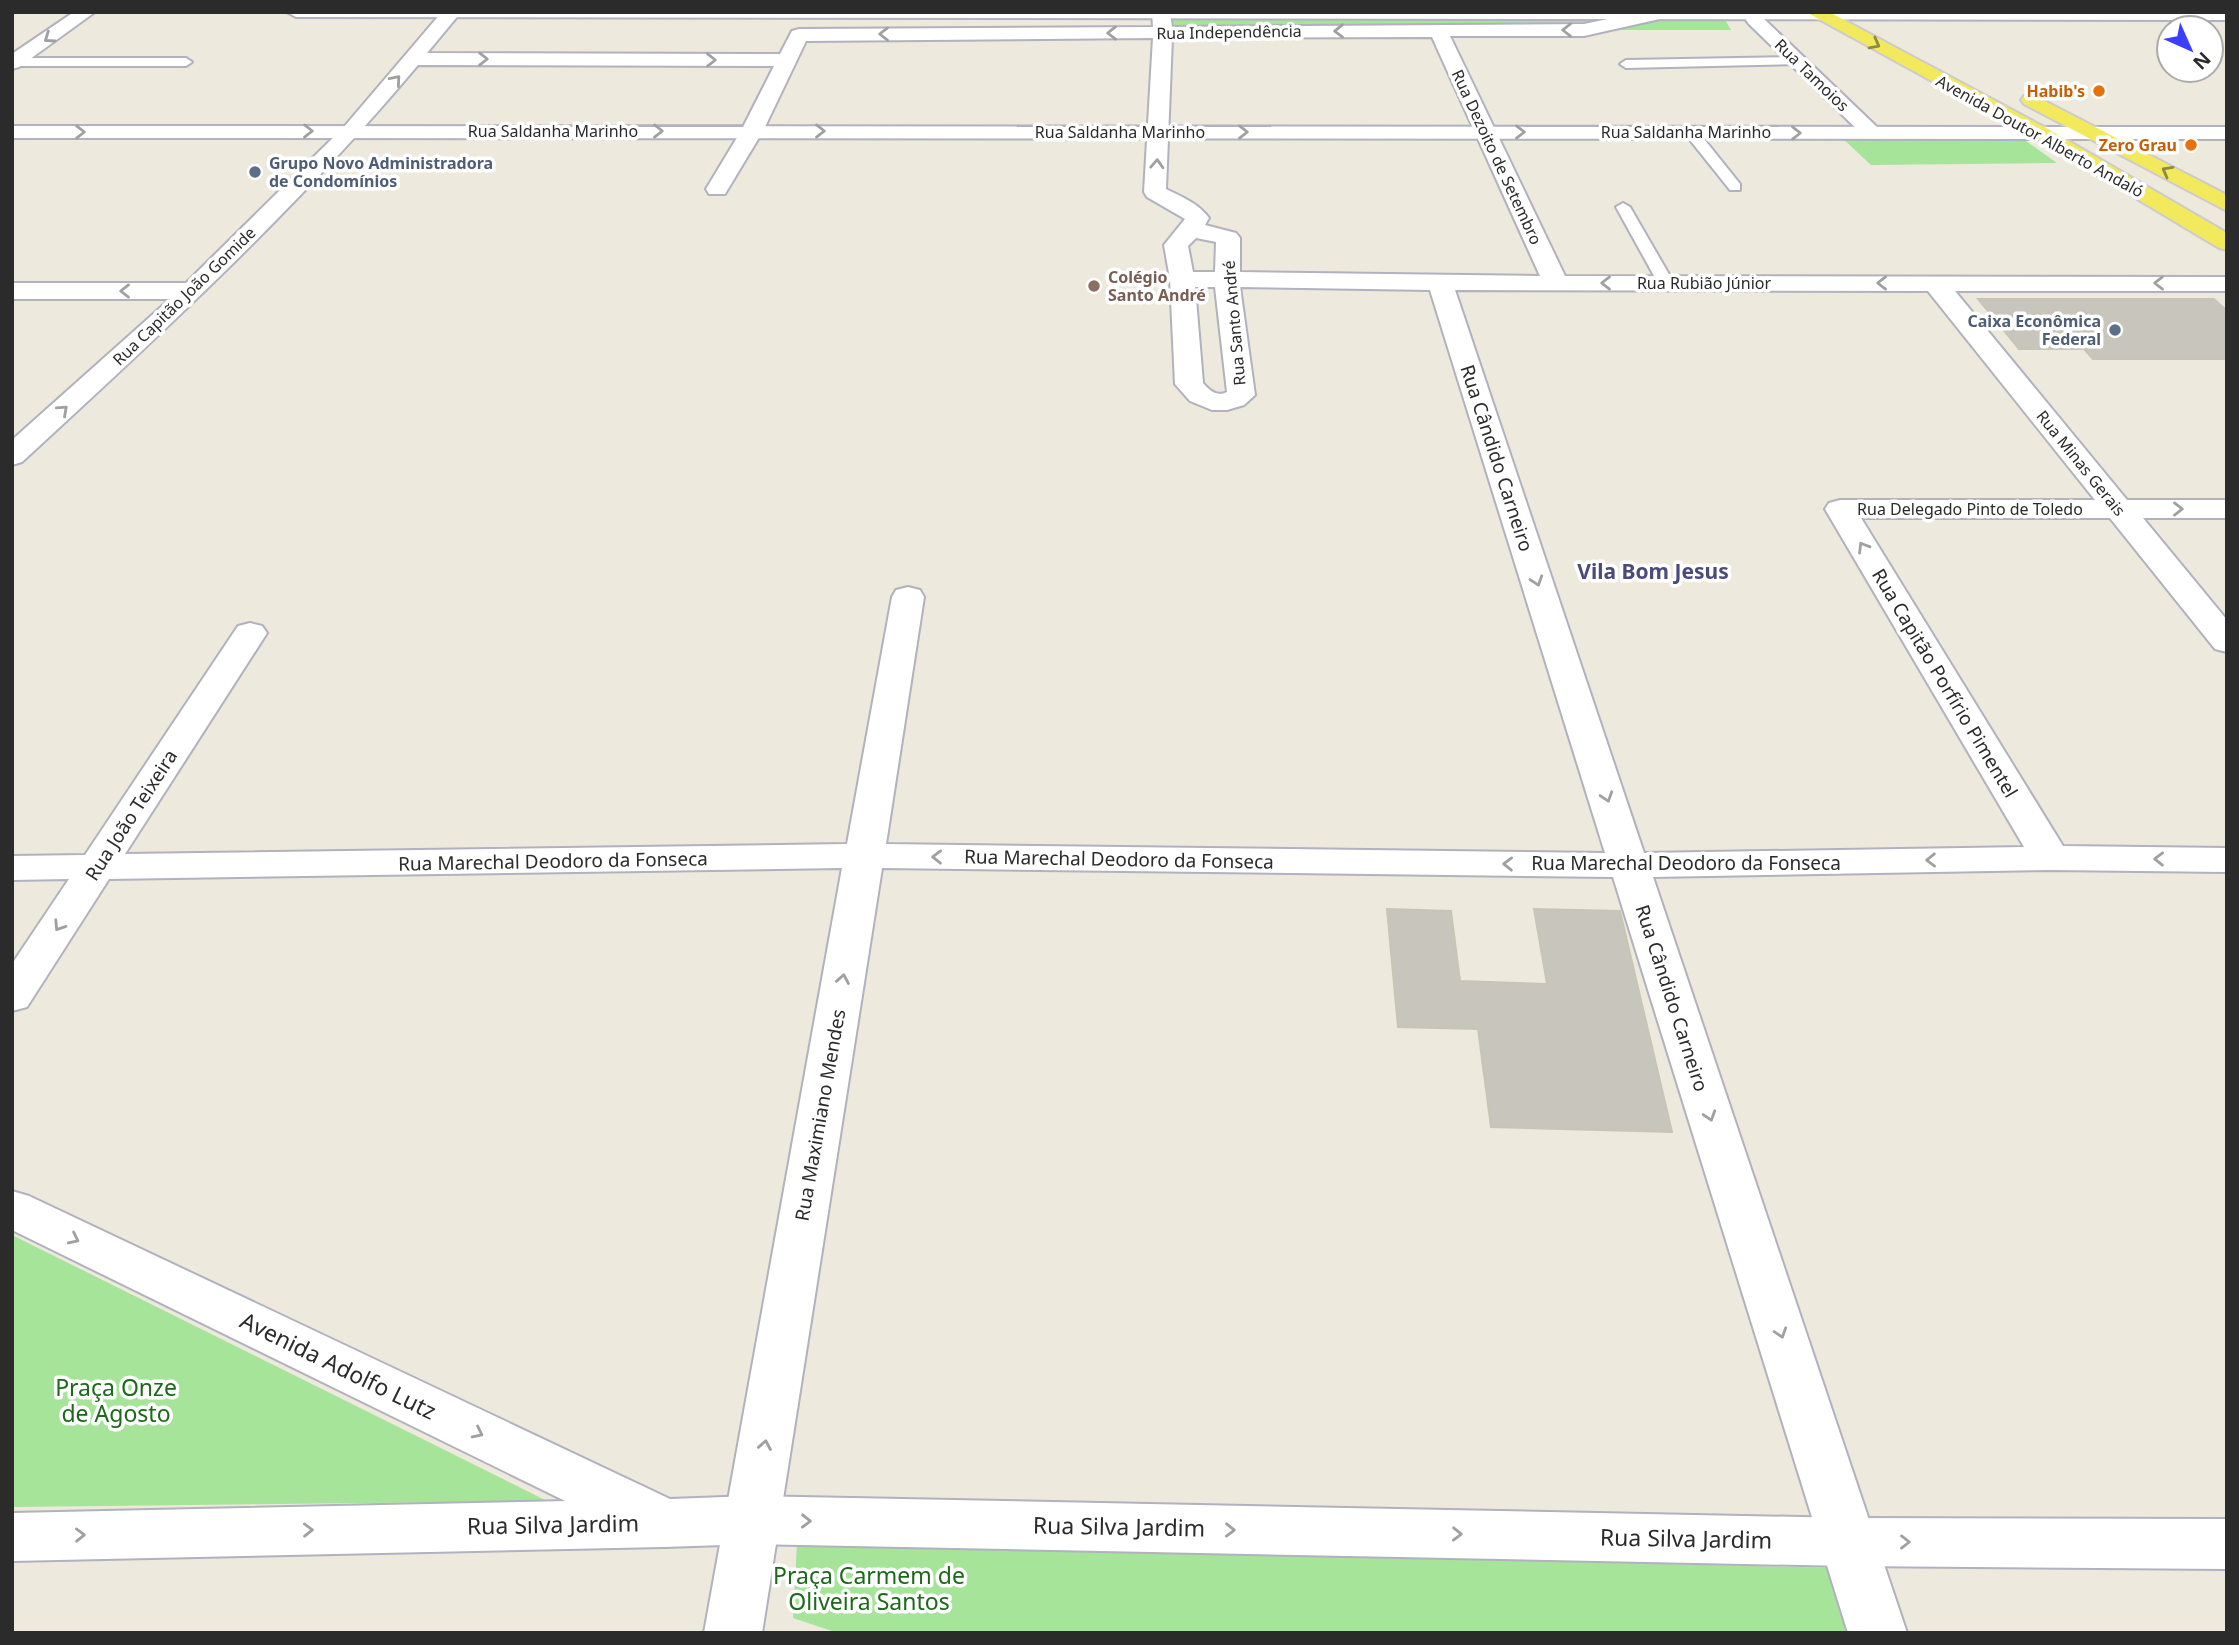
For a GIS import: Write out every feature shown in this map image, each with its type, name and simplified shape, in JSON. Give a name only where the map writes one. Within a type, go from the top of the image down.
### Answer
[{"type":"main road","name":"Avenida Doutor Alberto Andaló","points":[[1817,13],[2041,133],[2227,243]]},
{"type":"main road","points":[[1862,14],[1902,34]]},
{"type":"main road","name":"Avenida Doutor Alberto Andaló","points":[[2012,90],[2227,204]]},
{"type":"street","points":[[14,63],[86,12]]},
{"type":"street","name":"Rua Independência","points":[[296,12],[942,13],[1438,30],[1584,30],[1658,15]]},
{"type":"street","name":"Rua Capitão João Gomide","points":[[12,456],[193,291],[351,131],[452,12]]},
{"type":"street","points":[[717,189],[752,131],[811,13]]},
{"type":"street","name":"Rua Independência","points":[[799,35],[1162,20],[1505,13],[2227,15]]},
{"type":"street","name":"Rua Tamoios","points":[[1756,15],[1755,20],[1872,133]]},
{"type":"street","points":[[1162,20],[1155,192],[1187,209],[1197,218],[1190,231]]},
{"type":"street","name":"Rua Dezoito de Setembro","points":[[1438,30],[1556,283]]},
{"type":"street","points":[[415,58],[786,61]]},
{"type":"street","name":"Rua Saldanha Marinho","points":[[12,132],[2227,133]]},
{"type":"street","name":"Rua Santo André","points":[[1190,231],[1212,232],[1228,238],[1229,292],[1241,395],[1233,401],[1208,402],[1197,396],[1189,384],[1183,292],[1176,245],[1190,231]]},
{"type":"street","name":"Rua Rubião Júnior","points":[[1183,292],[1440,283],[2227,284]]},
{"type":"street","name":"Rua Cândido Carneiro","points":[[1440,283],[1878,1633]]},
{"type":"street","name":"Rua Minas Gerais","points":[[1935,283],[2227,642]]},
{"type":"street","points":[[12,290],[193,291]]},
{"type":"street","points":[[1186,341],[1235,343]]},
{"type":"street","name":"Rua Delegado Pinto de Toledo","points":[[1840,509],[2227,509]]},
{"type":"street","name":"Rua Capitão Porfírio Pimentel","points":[[1840,509],[2050,858]]},
{"type":"street","name":"Rua Maximiano Mendes","points":[[733,1633],[908,597]]},
{"type":"street","name":"Rua João Teixeira","points":[[12,997],[250,634]]},
{"type":"street","name":"Rua Marechal Deodoro da Fonseca","points":[[12,868],[96,869],[864,856],[1629,865],[2050,858],[2227,860]]},
{"type":"street","name":"Avenida Adolfo Lutz","points":[[12,1209],[665,1523]]},
{"type":"street","name":"Rua Silva Jardim","points":[[12,1537],[752,1520],[1849,1542],[2227,1544]]},
{"type":"lane","points":[[1626,64],[1797,61]]},
{"type":"lane","points":[[14,63],[186,62]]},
{"type":"lane","points":[[1691,132],[1735,187]]},
{"type":"lane","points":[[1623,207],[1666,283]]},
{"type":"green space","points":[[1160,16],[1642,16],[1584,28],[1164,31]]},
{"type":"green space","points":[[1657,18],[1724,18],[1731,30],[1595,30]]},
{"type":"green space","points":[[1839,135],[2019,136],[2057,163],[1871,165]]},
{"type":"green space","name":"Praça Onze de Agosto","points":[[12,1235],[547,1501],[12,1507]]},
{"type":"green space","name":"Praça Carmem de Oliveira Santos","points":[[797,1543],[1837,1568],[1861,1633],[838,1633],[793,1618]]},
{"type":"building","name":"Caixa Econômica Federal","points":[[1978,299],[2214,299],[2227,311],[2227,359],[2093,359],[2084,349],[2019,349]]},
{"type":"building","points":[[1387,909],[1451,911],[1460,981],[1547,984],[1534,909],[1620,911],[1672,1132],[1491,1127],[1478,1029],[1398,1027]]},
{"type":"place","name":"Habib's","points":[[2099,91]]},
{"type":"place","name":"Zero Grau","points":[[2191,145]]},
{"type":"place","name":"Grupo Novo Administradora de Condomínios","points":[[255,172]]},
{"type":"place","name":"Colégio Santo André","points":[[1094,286]]},
{"type":"place","name":"Caixa Econômica Federal","points":[[2115,330]]},
{"type":"district","name":"Vila Bom Jesus","points":[[1653,572]]}]
